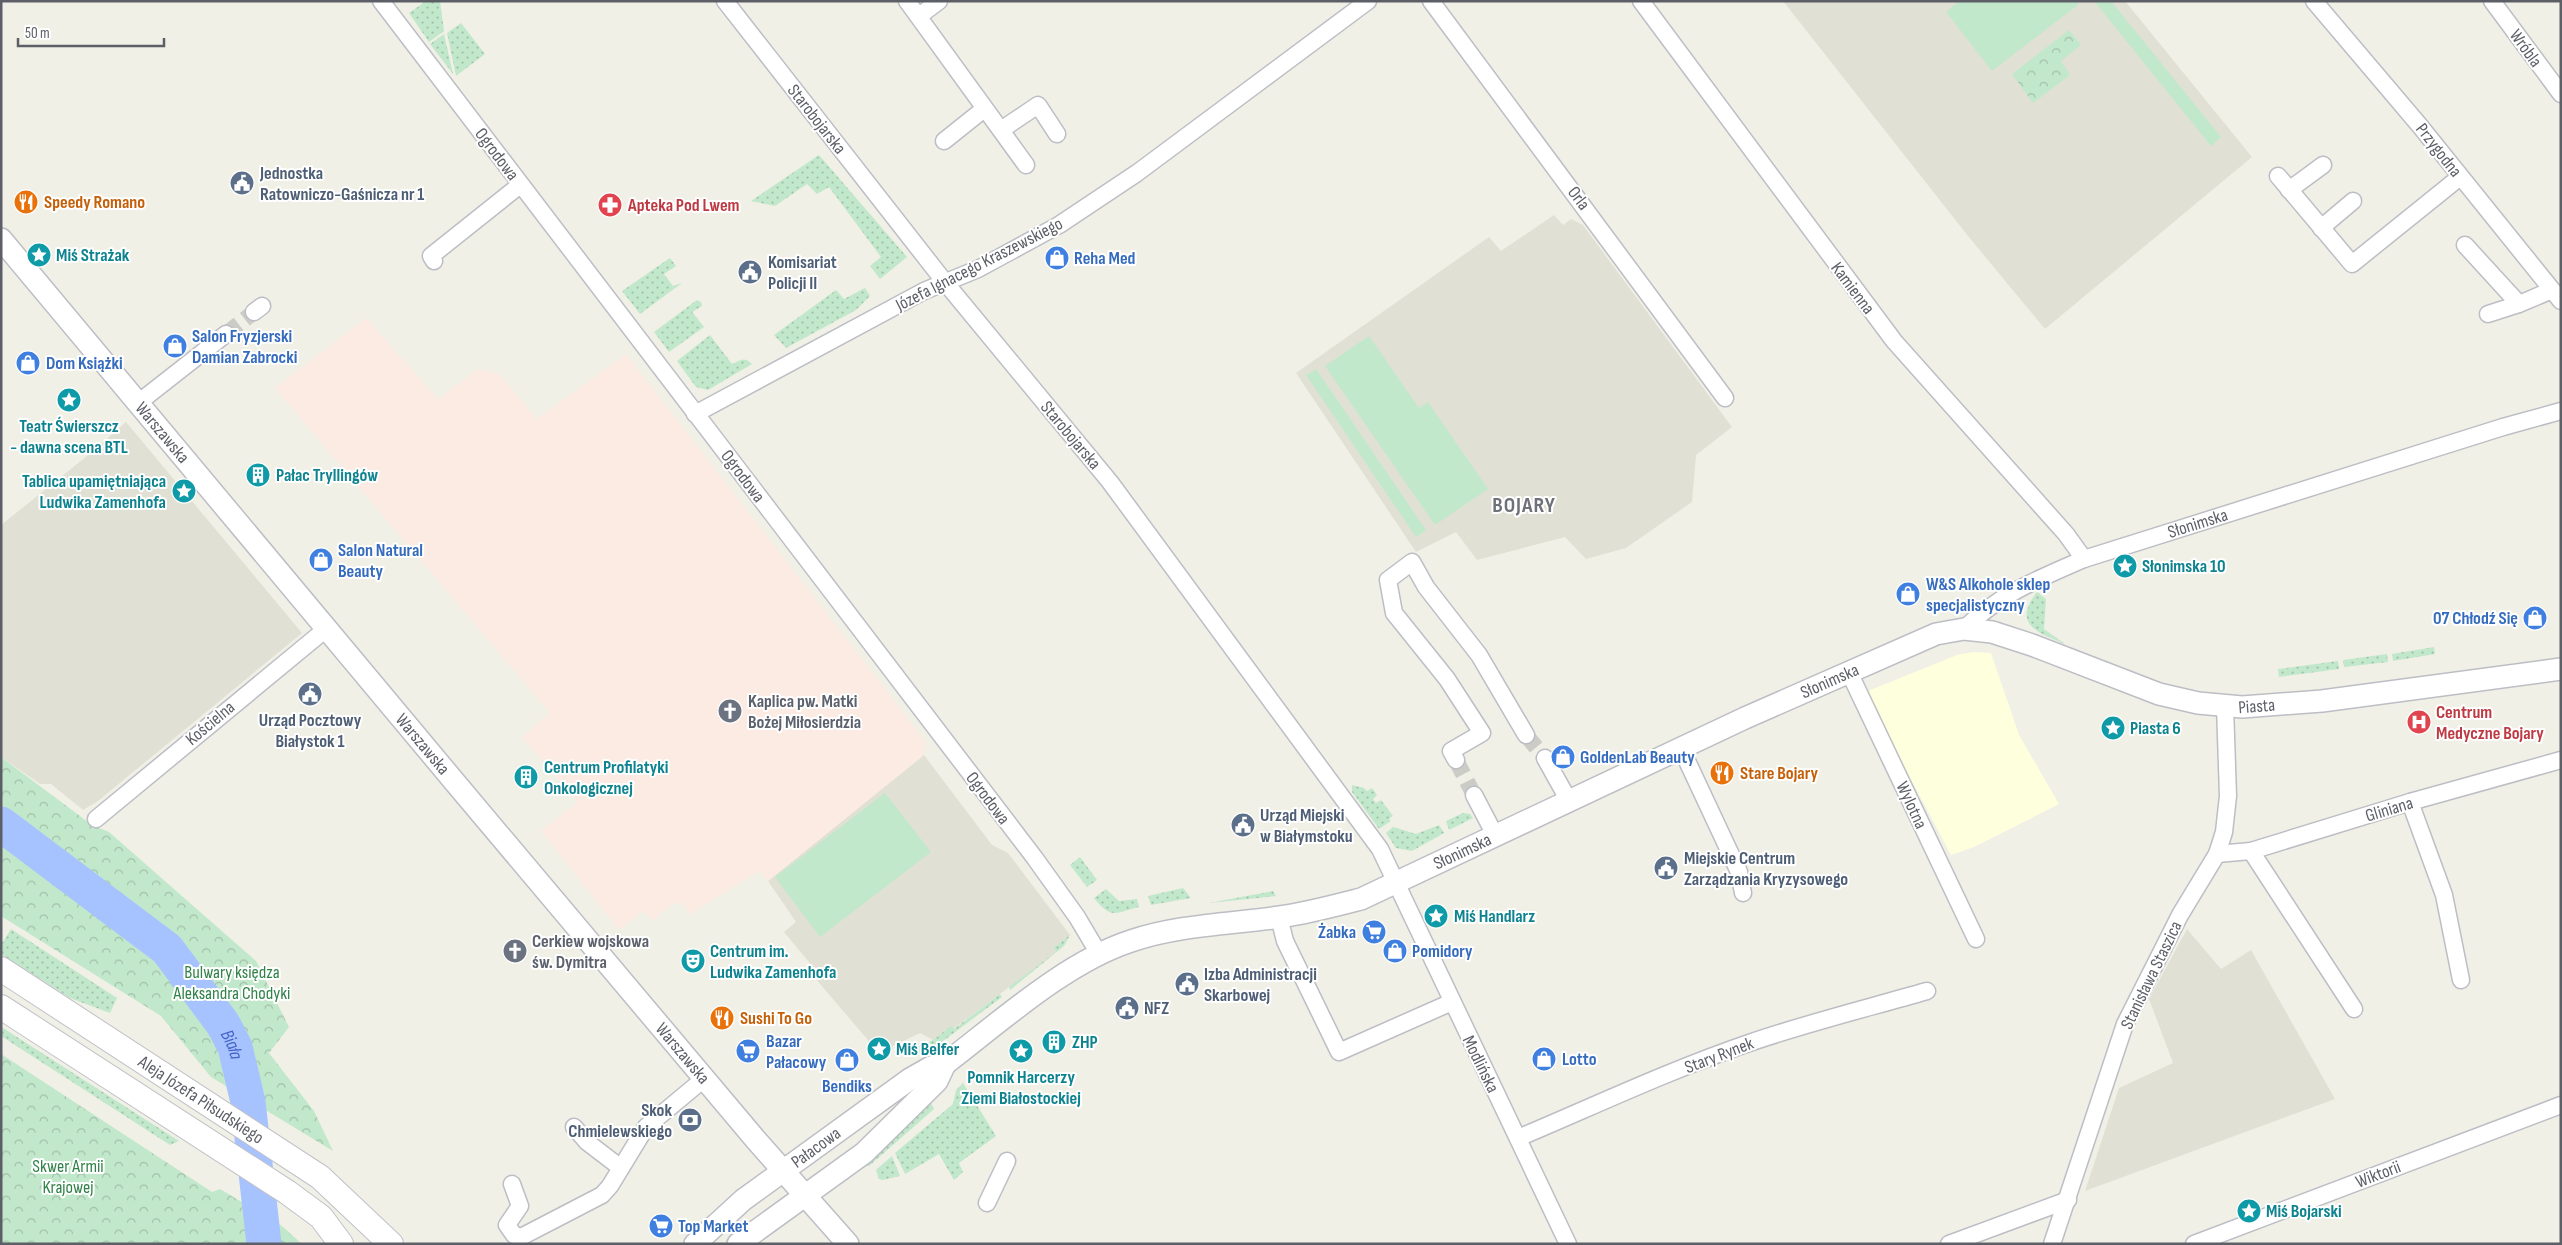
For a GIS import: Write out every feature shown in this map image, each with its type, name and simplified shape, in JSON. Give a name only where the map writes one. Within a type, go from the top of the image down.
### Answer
[{"type":"main road","name":"Aleja Józefa Piłsudskiego","points":[[1,969],[320,1177],[390,1244]]},
{"type":"main road","name":"Aleja Józefa Piłsudskiego","points":[[1,1007],[287,1192],[321,1218],[341,1244]]},
{"type":"street","name":"Ogrodowa","points":[[381,1],[1040,865],[1086,930],[1100,954]]},
{"type":"street","name":"Starobojarska","points":[[725,1],[944,281],[1110,482],[1380,848],[1397,883]]},
{"type":"street","points":[[907,1],[1026,165]]},
{"type":"street","points":[[919,16],[939,1]]},
{"type":"street","name":"Józefa Ignacego Kraszewskiego","points":[[695,414],[944,281],[978,269],[1059,225],[1103,198],[1368,1]]},
{"type":"street","name":"Orla","points":[[1431,1],[1725,398]]},
{"type":"street","name":"Kamienna","points":[[1640,1],[1894,341],[2066,534],[2084,559]]},
{"type":"street","name":"Przygodna","points":[[2314,1],[2392,93],[2556,296]]},
{"type":"street","name":"Wróbla","points":[[2492,1],[2561,94]]},
{"type":"street","points":[[1001,130],[1038,105],[1057,134]]},
{"type":"street","points":[[944,141],[984,109]]},
{"type":"street","points":[[2290,190],[2323,165]]},
{"type":"street","points":[[2278,176],[2352,264],[2460,177]]},
{"type":"street","points":[[434,261],[431,256],[520,185]]},
{"type":"street","points":[[2322,228],[2352,202]]},
{"type":"street","name":"Warszawska","points":[[1,239],[326,629],[705,1078],[848,1244]]},
{"type":"street","points":[[2465,245],[2519,304]]},
{"type":"street","points":[[2488,314],[2519,304],[2556,296]]},
{"type":"street","points":[[138,403],[226,334]]},
{"type":"street","name":"Słonimska","points":[[1100,954],[1131,940],[1166,933],[1279,917],[1345,903],[1397,883],[1681,748],[1849,672],[1936,634],[1964,629],[1980,614],[2007,594],[2027,583],[2084,559],[2503,427],[2561,411]]},
{"type":"street","points":[[1456,760],[1452,751],[1482,733],[1447,679],[1394,613],[1388,580],[1412,562],[1426,587],[1479,655],[1526,736]]},
{"type":"street","name":"Kościelna","points":[[96,819],[326,629]]},
{"type":"street","name":"Piasta","points":[[1964,629],[1992,632],[2012,638],[2159,694],[2225,706],[2256,707],[2322,701],[2561,668]]},
{"type":"street","name":"Wylotna","points":[[1849,672],[1976,939]]},
{"type":"street","name":"Stanisława Staszica","points":[[2052,1244],[2125,1024],[2180,915],[2217,854],[2224,832],[2228,796],[2225,706]]},
{"type":"street","points":[[1681,748],[1739,872],[1743,893]]},
{"type":"street","points":[[1545,758],[1569,801]]},
{"type":"street","name":"Gliniana","points":[[2217,854],[2251,851],[2410,802],[2561,760]]},
{"type":"street","points":[[1474,795],[1496,835]]},
{"type":"street","points":[[2410,802],[2444,895],[2461,980]]},
{"type":"street","points":[[2251,851],[2354,1009]]},
{"type":"street","name":"Modlińska","points":[[1397,883],[1568,1244]]},
{"type":"street","points":[[1279,917],[1285,941],[1339,1052],[1452,1002]]},
{"type":"street","name":"Pałacowa","points":[[695,1244],[743,1200],[910,1079],[931,1068],[945,1064],[1044,989],[1100,954]]},
{"type":"street","name":"Stary Rynek","points":[[1518,1138],[1699,1061],[1803,1025],[1927,991]]},
{"type":"street","name":"Pałacowa","points":[[738,1244],[864,1153],[928,1090],[937,1080],[945,1064]]},
{"type":"street","points":[[512,1184],[520,1206],[506,1225],[514,1235],[521,1237],[602,1195],[646,1127],[705,1078]]},
{"type":"street","name":"Wiktorii","points":[[2194,1244],[2561,1105]]},
{"type":"street","points":[[574,1127],[587,1142],[621,1168]]},
{"type":"street","points":[[987,1203],[1006,1161]]},
{"type":"street","points":[[1949,1244],[2068,1200]]},
{"type":"shaded area","points":[[1783,1],[2125,1],[2252,157],[2045,329],[1968,236]]},
{"type":"shaded area","points":[[1554,215],[1563,225],[1571,219],[1583,225],[1732,427],[1696,455],[1692,502],[1626,548],[1586,559],[1565,537],[1477,560],[1456,532],[1416,552],[1296,373],[1489,237],[1501,251]]},
{"type":"shaded area","points":[[366,318],[438,399],[478,369],[499,374],[537,419],[626,354],[926,742],[924,755],[768,881],[759,871],[690,914],[681,903],[672,904],[653,920],[643,911],[619,930],[541,831],[578,802],[522,737],[550,713],[275,388]]},
{"type":"shaded area","points":[[126,422],[302,633],[98,801],[83,810],[51,784],[40,784],[1,757],[1,525],[92,452]]},
{"type":"shaded area","points":[[1973,652],[1991,653],[2019,735],[2059,804],[1974,847],[1951,855],[1897,753],[1868,691],[1957,655]]},
{"type":"shaded area","points":[[924,755],[992,845],[1008,853],[1070,935],[1053,948],[1056,952],[953,1029],[951,1026],[933,1040],[920,1033],[879,1053],[809,971],[813,967],[784,932],[796,922],[768,881]]},
{"type":"shaded area","points":[[2187,929],[2221,969],[2251,950],[2335,1099],[2085,1191],[2119,1088],[2173,1063],[2149,999]]},
{"type":"green space","points":[[426,1],[440,1],[444,31],[429,42],[409,13]]},
{"type":"green space","points":[[1959,1],[2077,1],[2079,4],[1992,71],[1946,12]]},
{"type":"green space","points":[[2094,1],[2111,1],[2221,137],[2211,146]]},
{"type":"green space","points":[[461,23],[485,54],[456,76],[447,33]]},
{"type":"green space","points":[[2069,30],[2081,45],[2061,61],[2070,75],[2033,103],[2012,74]]},
{"type":"green space","points":[[444,34],[453,74],[430,44]]},
{"type":"green space","points":[[819,155],[907,257],[880,279],[870,266],[881,257],[829,187],[817,194],[807,184],[775,206],[751,201]]},
{"type":"green space","points":[[670,258],[676,266],[664,274],[673,286],[682,283],[640,314],[622,291]]},
{"type":"green space","points":[[865,288],[870,296],[856,310],[786,348],[774,335],[836,290],[844,299]]},
{"type":"green space","points":[[697,300],[701,302],[702,306],[692,312],[704,327],[669,352],[654,332]]},
{"type":"green space","points":[[710,335],[732,364],[744,359],[752,364],[708,390],[696,387],[677,361]]},
{"type":"green space","points":[[1369,336],[1419,408],[1428,402],[1488,489],[1435,525],[1325,366]]},
{"type":"green space","points":[[1316,369],[1426,530],[1416,537],[1306,375]]},
{"type":"green space","points":[[2037,592],[2046,599],[2044,629],[2065,644],[2038,631],[2028,620],[2027,612]]},
{"type":"green space","points":[[2434,647],[2435,654],[2393,661],[2392,654]]},
{"type":"green space","points":[[2387,654],[2388,662],[2344,667],[2343,660]]},
{"type":"green space","points":[[2338,661],[2339,669],[2279,677],[2278,669]]},
{"type":"green space","name":"Bulwary księdza Aleksandra Chodyki","points":[[1,757],[92,825],[109,832],[256,961],[289,1027],[269,1053],[314,1111],[333,1151],[211,1077],[161,1016],[1,916]]},
{"type":"green space","points":[[1352,785],[1364,788],[1367,791],[1372,788],[1377,795],[1373,799],[1376,803],[1381,800],[1393,816],[1389,819],[1391,821],[1379,829],[1352,792]]},
{"type":"green space","points":[[885,793],[931,852],[820,937],[775,877]]},
{"type":"green space","points":[[1463,813],[1470,814],[1473,818],[1449,830],[1446,821]]},
{"type":"green space","points":[[1439,825],[1444,833],[1412,851],[1396,848],[1386,833],[1393,827],[1416,834]]},
{"type":"green space","points":[[1080,857],[1097,880],[1087,887],[1070,865]]},
{"type":"green space","points":[[1183,888],[1191,898],[1151,905],[1148,896]]},
{"type":"green space","points":[[1106,889],[1119,901],[1137,899],[1139,907],[1119,913],[1105,910],[1094,898]]},
{"type":"green space","points":[[1273,891],[1276,896],[1209,903]]},
{"type":"green space","points":[[11,929],[117,998],[110,1013],[70,998],[1,954],[1,945]]},
{"type":"green space","points":[[1070,935],[1064,946],[1010,990],[1009,987],[1056,952],[1053,948]]},
{"type":"green space","points":[[1000,994],[1002,997],[927,1053],[915,1053],[910,1050],[933,1040],[951,1026],[954,1029]]},
{"type":"green space","points":[[1,1028],[179,1141],[170,1145],[1,1036]]},
{"type":"green space","name":"Skwer Armii Krajowej","points":[[1,1054],[212,1192],[220,1189],[282,1226],[302,1244],[1,1244]]},
{"type":"green space","points":[[963,1083],[996,1136],[959,1163],[963,1172],[954,1180],[939,1154],[905,1174],[895,1153],[953,1104],[956,1090]]},
{"type":"green space","points":[[931,1103],[934,1109],[869,1166],[865,1166],[863,1163]]},
{"type":"green space","points":[[892,1156],[900,1176],[879,1179],[876,1170]]},
{"type":"waterway","name":"Biała","points":[[1,824],[167,949],[223,1024],[235,1047],[248,1102],[264,1244]]},
{"type":"tunnel","points":[[226,334],[254,312]]},
{"type":"tunnel","points":[[1526,735],[1545,758]]},
{"type":"tunnel","points":[[1456,760],[1474,795]]},
{"type":"place","name":"Jednostka Ratowniczo-Gaśnicza nr 1","points":[[242,183]]},
{"type":"place","name":"Speedy Romano","points":[[26,202]]},
{"type":"place","name":"Apteka Pod Lwem","points":[[610,205]]},
{"type":"place","name":"Miś Strażak","points":[[39,255]]},
{"type":"place","name":"Reha Med","points":[[1057,258]]},
{"type":"place","name":"Komisariat Policji II","points":[[750,272]]},
{"type":"place","name":"Salon Fryzjerski Damian Zabrocki","points":[[175,346]]},
{"type":"place","name":"Dom Książki","points":[[28,363]]},
{"type":"place","name":"Teatr Świerszcz - dawna scena BTL","points":[[69,400]]},
{"type":"place","name":"Pałac Tryllingów","points":[[258,475]]},
{"type":"place","name":"Tablica upamiętniająca Ludwika Zamenhofa","points":[[184,491]]},
{"type":"place","name":"Salon Natural Beauty","points":[[321,560]]},
{"type":"place","name":"Słonimska 10","points":[[2125,566]]},
{"type":"place","name":"W&S Alkohole sklep specjalistyczny","points":[[1908,594]]},
{"type":"place","name":"07 Chłodź Się","points":[[2535,618]]},
{"type":"place","name":"Urząd Pocztowy Białystok 1","points":[[310,694]]},
{"type":"place","name":"Kaplica pw. Matki Bożej Miłosierdzia","points":[[730,711]]},
{"type":"place","name":"Centrum Medyczne Bojary","points":[[2419,722]]},
{"type":"place","name":"Piasta 6","points":[[2113,728]]},
{"type":"place","name":"GoldenLab Beauty","points":[[1563,757]]},
{"type":"place","name":"Stare Bojary","points":[[1722,773]]},
{"type":"place","name":"Centrum Profilatyki Onkologicznej","points":[[526,777]]},
{"type":"place","name":"Urząd Miejski w Białymstoku","points":[[1243,825]]},
{"type":"place","name":"Miejskie Centrum Zarządzania Kryzysowego","points":[[1666,868]]},
{"type":"place","name":"Miś Handlarz","points":[[1436,916]]},
{"type":"place","name":"Żabka","points":[[1374,932]]},
{"type":"place","name":"Cerkiew wojskowa św. Dymitra","points":[[515,951]]},
{"type":"place","name":"Pomidory","points":[[1395,951]]},
{"type":"place","name":"Centrum im. Ludwika Zamenhofa","points":[[693,961]]},
{"type":"place","name":"Izba Administracji Skarbowej","points":[[1187,984]]},
{"type":"place","name":"NFZ","points":[[1127,1008]]},
{"type":"place","name":"Sushi To Go","points":[[722,1018]]},
{"type":"place","name":"ZHP","points":[[1054,1042]]},
{"type":"place","name":"Miś Belfer","points":[[879,1049]]},
{"type":"place","name":"Bazar Pałacowy","points":[[748,1051]]},
{"type":"place","name":"Pomnik Harcerzy Ziemi Białostockiej","points":[[1021,1051]]},
{"type":"place","name":"Lotto","points":[[1544,1059]]},
{"type":"place","name":"Bendiks","points":[[847,1060]]},
{"type":"place","name":"Skok Chmielewskiego","points":[[690,1120]]},
{"type":"place","name":"Miś Bojarski","points":[[2249,1211]]},
{"type":"place","name":"Top Market","points":[[661,1226]]},
{"type":"district","name":"BOJARY","points":[[1524,504]]}]
